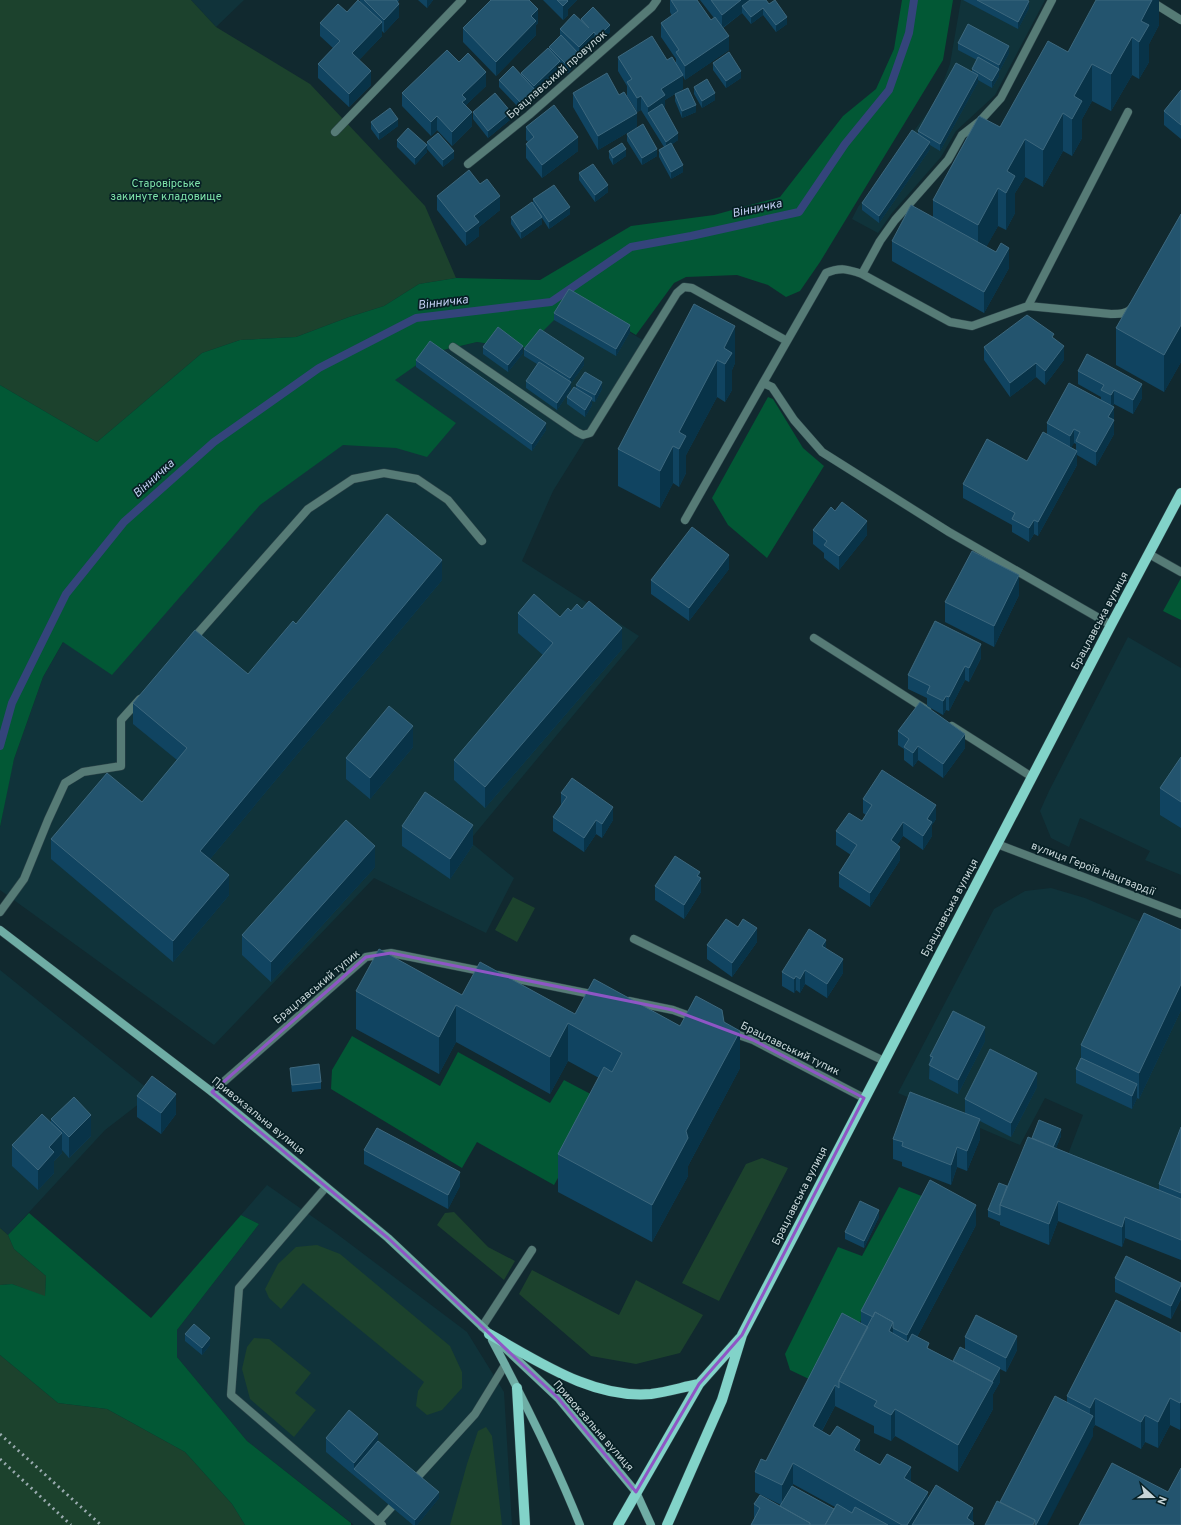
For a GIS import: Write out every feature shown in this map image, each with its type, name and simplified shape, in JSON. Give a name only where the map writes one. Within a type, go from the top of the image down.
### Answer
[{"type":"main road","name":"Брацлавська вулиця","points":[[667,1525],[722,1400],[742,1335],[864,1098],[1181,493]]},
{"type":"main road","points":[[486,1331],[577,1382],[612,1392],[650,1394],[699,1384]]},
{"type":"main road","name":"Брацлавська вулиця","points":[[618,1525],[699,1384],[742,1335]]},
{"type":"main road","points":[[517,1388],[525,1525]]},
{"type":"street","points":[[335,132],[462,0]]},
{"type":"street","points":[[646,0],[654,3]]},
{"type":"street","points":[[862,274],[880,241],[895,220],[948,160],[962,135],[980,121],[1001,98],[1052,0]]},
{"type":"street","points":[[1149,0],[1181,20]]},
{"type":"street","name":"Брацлавський провулок","points":[[468,164],[529,115],[654,3]]},
{"type":"street","points":[[1028,306],[1128,112]]},
{"type":"street","points":[[685,520],[826,274],[838,268],[862,274],[950,322],[972,326],[1028,306],[1111,314],[1124,313],[1132,309],[1136,302]]},
{"type":"street","points":[[453,347],[583,435],[590,433],[677,293],[684,287],[692,288],[787,341]]},
{"type":"street","points":[[763,383],[772,387],[794,420],[822,452],[949,532],[1111,625]]},
{"type":"street","points":[[188,644],[308,509],[353,479],[384,473],[417,479],[448,500],[482,541]]},
{"type":"street","points":[[1149,554],[1181,572]]},
{"type":"street","points":[[814,638],[934,714]]},
{"type":"street","points":[[0,912],[24,880],[48,820],[65,784],[83,772],[121,766],[121,720],[147,691]]},
{"type":"street","points":[[947,723],[1032,777]]},
{"type":"street","name":"вулиця Героїв Нацгвардії","points":[[997,844],[1181,914]]},
{"type":"street","name":"Привокзальна вулиця","points":[[0,930],[212,1092],[388,1238],[558,1398],[636,1492],[651,1525]]},
{"type":"street","points":[[634,939],[884,1061]]},
{"type":"street","name":"Брацлавський тупик","points":[[212,1092],[366,957],[391,953],[603,996]]},
{"type":"street","points":[[618,999],[673,1010],[702,1021]]},
{"type":"street","name":"Брацлавський тупик","points":[[724,1029],[753,1040],[864,1098]]},
{"type":"street","points":[[326,1187],[239,1288],[231,1395],[380,1523],[406,1491],[474,1414],[505,1365]]},
{"type":"street","points":[[486,1331],[532,1250]]},
{"type":"street","name":"Привокзальна вулиця","points":[[486,1331],[517,1388],[569,1497],[580,1525]]},
{"type":"highlighted area","points":[[391,953],[673,1010],[753,1040],[864,1098],[742,1335],[699,1384],[636,1492],[558,1398],[388,1238],[212,1092],[366,957]]},
{"type":"shaded area","points":[[191,0],[244,0],[216,27]]},
{"type":"shaded area","points":[[961,0],[1045,0],[995,95],[956,131],[941,157],[892,213],[878,233],[852,219],[858,207],[936,101],[950,64]]},
{"type":"shaded area","points":[[569,296],[646,342],[553,491],[522,561],[639,636],[469,841],[514,878],[486,933],[374,878],[214,1045],[0,890],[0,827],[9,779],[14,759],[43,677],[69,632],[136,548],[298,422],[435,352],[477,342],[517,348]]},
{"type":"shaded area","points":[[1128,637],[1181,668],[1181,875],[1145,860],[1150,851],[1080,818],[1069,847],[1051,838],[1040,811]]},
{"type":"shaded area","points":[[1051,888],[1085,898],[1181,939],[1181,1214],[1064,1165],[1083,1115],[1045,1098],[1020,1145],[898,1093],[994,909],[1025,891]]},
{"type":"shaded area","points":[[0,970],[153,1093],[105,1130],[8,1235],[0,1228]]},
{"type":"shaded area","points":[[267,1185],[333,1231],[467,1332],[504,1392],[512,1525],[354,1525],[247,1441],[177,1357],[177,1330],[259,1224],[241,1215]]},
{"type":"green space","name":"Старовірське закинуте кладовище","points":[[0,0],[191,0],[216,27],[310,84],[425,206],[456,278],[419,284],[384,306],[349,317],[296,337],[240,340],[202,353],[97,442],[0,385]]},
{"type":"green space","points":[[902,0],[953,0],[943,60],[820,262],[800,291],[786,297],[768,285],[737,275],[686,277],[674,283],[636,335],[570,296],[554,320],[527,347],[517,348],[477,342],[435,352],[395,380],[456,423],[427,457],[396,448],[343,445],[260,505],[112,675],[63,642],[43,677],[14,759],[0,827],[0,385],[97,442],[202,353],[240,340],[296,337],[349,317],[384,306],[419,284],[456,278],[540,280],[631,226],[714,215],[780,197],[843,116],[876,89],[894,49]]},
{"type":"green space","points":[[768,397],[773,399],[803,448],[824,466],[767,558],[728,525],[712,498]]},
{"type":"green space","points":[[1181,578],[1181,620],[1163,611]]},
{"type":"green space","points":[[513,897],[535,908],[517,942],[495,930]]},
{"type":"green space","points":[[352,1036],[440,1086],[458,1052],[550,1103],[564,1080],[602,1100],[554,1185],[477,1142],[462,1168],[331,1089],[332,1070]]},
{"type":"green space","points":[[762,1158],[788,1168],[719,1301],[682,1283],[746,1164]]},
{"type":"green space","points":[[899,1187],[924,1197],[854,1334],[811,1380],[790,1370],[785,1354],[838,1247],[862,1256]]},
{"type":"green space","points":[[454,1212],[488,1247],[515,1261],[504,1280],[437,1225],[445,1213]]},
{"type":"green space","points":[[29,1213],[151,1318],[241,1215],[259,1224],[177,1330],[177,1357],[247,1441],[351,1523],[351,1525],[245,1525],[232,1504],[185,1452],[107,1409],[58,1403],[0,1355],[0,1285],[12,1284],[45,1296],[46,1276],[14,1249],[8,1235]]},
{"type":"green space","points":[[0,1228],[8,1235],[14,1249],[46,1276],[45,1297],[12,1284],[0,1285]]},
{"type":"green space","points":[[317,1245],[340,1254],[450,1346],[462,1372],[462,1388],[442,1410],[427,1415],[416,1406],[418,1391],[424,1382],[303,1283],[281,1309],[269,1298],[265,1289],[278,1264],[296,1247]]},
{"type":"green space","points":[[532,1270],[619,1315],[636,1280],[703,1315],[680,1353],[636,1364],[591,1356],[519,1294]]},
{"type":"green space","points":[[254,1338],[269,1339],[311,1373],[295,1393],[316,1410],[294,1437],[250,1399],[242,1369],[247,1347]]},
{"type":"green space","points":[[0,1355],[58,1403],[107,1409],[185,1452],[232,1504],[245,1525],[0,1525]]},
{"type":"green space","points":[[486,1427],[492,1436],[502,1525],[450,1525],[478,1431]]},
{"type":"building","points":[[358,0],[382,22],[352,53],[371,71],[349,94],[318,64],[340,41],[320,23],[338,4],[347,12]]},
{"type":"building","points":[[364,0],[396,0],[399,4],[384,20]]},
{"type":"building","points":[[491,0],[529,0],[538,9],[531,16],[536,21],[496,62],[463,28]]},
{"type":"building","points":[[557,0],[567,0],[568,1],[563,6]]},
{"type":"building","points":[[671,0],[697,0],[711,20],[715,17],[729,36],[685,66],[676,52],[679,50],[661,23],[678,11]]},
{"type":"building","points":[[711,0],[741,0],[722,15]]},
{"type":"building","points":[[750,0],[766,0],[769,4],[775,0],[787,17],[776,25],[763,8],[751,17],[742,6]]},
{"type":"building","points":[[977,0],[1027,0],[1029,1],[1018,22]]},
{"type":"building","points":[[1096,0],[1152,0],[1141,21],[1149,25],[1139,42],[1132,37],[1111,74],[1092,64],[1074,96],[1082,101],[1072,119],[1063,113],[1043,150],[1025,139],[1007,171],[1015,176],[1006,193],[998,188],[978,225],[933,200],[979,116],[1000,127],[1048,41],[1068,52]]},
{"type":"building","points":[[593,7],[610,25],[598,37],[594,32],[579,47],[560,29],[574,14],[589,28],[581,19]]},
{"type":"building","points":[[968,24],[1009,46],[999,65],[958,43]]},
{"type":"building","points":[[561,35],[579,54],[568,66],[549,47]]},
{"type":"building","points":[[652,36],[667,60],[672,57],[683,75],[661,89],[665,95],[648,107],[641,96],[637,98],[627,82],[632,79],[618,57]]},
{"type":"building","points":[[548,48],[560,61],[534,86],[521,73]]},
{"type":"building","points":[[447,50],[459,62],[468,53],[486,72],[462,95],[466,99],[462,102],[472,112],[452,132],[437,116],[431,122],[402,93]]},
{"type":"building","points":[[729,52],[741,71],[726,81],[713,63]]},
{"type":"building","points":[[978,57],[999,69],[992,81],[972,69]]},
{"type":"building","points":[[956,63],[978,75],[940,144],[918,131]]},
{"type":"building","points":[[513,66],[535,90],[521,103],[499,80]]},
{"type":"building","points":[[607,73],[619,95],[624,92],[637,113],[598,136],[573,93]]},
{"type":"building","points":[[707,79],[715,93],[702,101],[694,87]]},
{"type":"building","points":[[688,88],[696,105],[682,111],[675,94]]},
{"type":"building","points":[[1181,90],[1181,125],[1164,111]]},
{"type":"building","points":[[495,93],[511,112],[488,131],[473,112]]},
{"type":"building","points":[[662,104],[678,133],[666,142],[648,113]]},
{"type":"building","points":[[554,105],[578,137],[542,165],[526,144],[534,137],[526,127]]},
{"type":"building","points":[[390,108],[398,119],[379,133],[371,122]]},
{"type":"building","points":[[643,124],[657,149],[642,158],[627,134]]},
{"type":"building","points":[[408,128],[427,145],[415,158],[397,140]]},
{"type":"building","points":[[912,130],[930,142],[879,216],[862,203]]},
{"type":"building","points":[[438,133],[454,151],[443,160],[427,142]]},
{"type":"building","points":[[622,143],[626,149],[613,158],[609,151]]},
{"type":"building","points":[[671,143],[683,165],[671,172],[659,150]]},
{"type":"building","points":[[593,164],[608,185],[595,195],[579,173]]},
{"type":"building","points":[[469,170],[480,184],[487,179],[500,196],[474,216],[479,222],[466,232],[437,196]]},
{"type":"building","points":[[554,185],[570,207],[549,222],[533,199]]},
{"type":"building","points":[[532,202],[542,217],[521,232],[511,217]]},
{"type":"building","points":[[911,205],[996,252],[1001,243],[1009,248],[984,292],[892,241]]},
{"type":"building","points":[[1181,214],[1181,325],[1164,355],[1116,328]]},
{"type":"building","points":[[569,289],[630,325],[616,349],[554,313]]},
{"type":"building","points":[[694,304],[735,326],[724,348],[732,353],[725,364],[717,360],[679,432],[686,436],[679,449],[673,446],[660,471],[618,449]]},
{"type":"building","points":[[1027,315],[1054,334],[1052,337],[1064,346],[1045,371],[1036,363],[1010,383],[984,347]]},
{"type":"building","points":[[498,327],[523,346],[508,365],[483,347]]},
{"type":"building","points":[[540,329],[584,358],[570,378],[524,349]]},
{"type":"building","points":[[430,341],[546,423],[532,444],[416,360]]},
{"type":"building","points":[[1087,354],[1142,384],[1133,400],[1114,390],[1111,395],[1101,390],[1104,385],[1078,371]]},
{"type":"building","points":[[539,362],[571,382],[557,403],[526,381]]},
{"type":"building","points":[[585,372],[602,382],[595,395],[576,385]]},
{"type":"building","points":[[1069,383],[1114,407],[1108,417],[1114,420],[1096,452],[1076,441],[1080,432],[1074,429],[1070,436],[1047,423]]},
{"type":"building","points":[[574,387],[592,398],[585,410],[567,397]]},
{"type":"building","points":[[1043,432],[1077,451],[1038,522],[1034,520],[1029,528],[1012,519],[1015,513],[963,484],[987,439],[1027,461]]},
{"type":"building","points":[[842,502],[867,521],[839,556],[824,545],[827,541],[813,530],[831,507],[835,511]]},
{"type":"building","points":[[387,514],[442,560],[200,851],[229,875],[173,941],[51,839],[107,773],[142,802],[187,748],[133,703],[195,630],[248,674],[293,621],[296,624]]},
{"type":"building","points":[[692,527],[729,555],[689,608],[651,580]]},
{"type":"building","points":[[972,551],[1019,575],[994,626],[945,602]]},
{"type":"building","points":[[534,594],[560,617],[568,608],[571,611],[577,604],[582,609],[589,601],[622,628],[485,787],[454,760],[553,643],[518,613]]},
{"type":"building","points":[[935,621],[981,644],[969,668],[965,666],[949,697],[946,696],[943,701],[927,693],[930,686],[908,675]]},
{"type":"building","points":[[920,702],[965,734],[943,764],[918,746],[913,753],[904,747],[909,739],[898,731]]},
{"type":"building","points":[[389,706],[413,726],[370,778],[346,758]]},
{"type":"building","points":[[1181,757],[1181,802],[1160,788]]},
{"type":"building","points":[[882,770],[936,805],[927,819],[932,822],[923,836],[903,822],[891,840],[900,847],[870,893],[839,873],[857,845],[836,831],[849,813],[862,821],[872,805],[863,799]]},
{"type":"building","points":[[572,778],[613,807],[602,824],[596,820],[584,838],[553,817],[567,797],[561,793]]},
{"type":"building","points":[[425,792],[473,825],[450,859],[402,826]]},
{"type":"building","points":[[346,820],[375,846],[271,962],[242,935]]},
{"type":"building","points":[[675,856],[700,872],[697,876],[701,878],[684,905],[655,886]]},
{"type":"building","points":[[1144,913],[1181,930],[1181,984],[1139,1073],[1081,1045]]},
{"type":"building","points":[[726,919],[738,927],[743,919],[757,928],[732,963],[707,945]]},
{"type":"building","points":[[809,929],[826,940],[822,946],[843,959],[827,984],[805,970],[800,979],[796,976],[794,979],[782,972]]},
{"type":"building","points":[[379,949],[462,995],[480,962],[575,1014],[594,979],[680,1026],[696,996],[722,1010],[724,1022],[740,1031],[686,1131],[688,1138],[652,1205],[558,1154],[604,1067],[612,1072],[622,1053],[568,1023],[550,1057],[456,1005],[439,1037],[356,991]]},
{"type":"building","points":[[953,1011],[985,1027],[958,1080],[929,1065],[933,1057],[930,1056]]},
{"type":"building","points":[[990,1049],[1037,1073],[1011,1123],[965,1099]]},
{"type":"building","points":[[1081,1058],[1137,1084],[1132,1096],[1076,1069]]},
{"type":"building","points":[[319,1064],[321,1082],[292,1085],[290,1068]]},
{"type":"building","points":[[152,1076],[176,1094],[161,1113],[137,1096]]},
{"type":"building","points":[[910,1092],[980,1119],[967,1151],[957,1147],[951,1165],[902,1146],[903,1142],[893,1139]]},
{"type":"building","points":[[74,1097],[91,1115],[69,1137],[51,1119]]},
{"type":"building","points":[[42,1114],[62,1133],[49,1147],[54,1152],[38,1170],[12,1145]]},
{"type":"building","points":[[1039,1120],[1061,1129],[1053,1147],[1032,1138]]},
{"type":"building","points":[[1181,1127],[1181,1193],[1159,1184]]},
{"type":"building","points":[[377,1128],[460,1172],[448,1195],[364,1150]]},
{"type":"building","points":[[1028,1137],[1181,1199],[1181,1240],[1125,1217],[1122,1227],[1058,1201],[1049,1224],[1000,1205]]},
{"type":"building","points":[[930,1180],[976,1205],[907,1335],[893,1328],[893,1322],[875,1312],[873,1317],[861,1311]]},
{"type":"building","points":[[999,1183],[1007,1186],[1000,1205],[1000,1215],[988,1210]]},
{"type":"building","points":[[860,1201],[879,1210],[864,1241],[845,1232]]},
{"type":"building","points":[[1126,1256],[1181,1283],[1171,1306],[1115,1278]]},
{"type":"building","points":[[1116,1300],[1181,1333],[1181,1401],[1180,1403],[1170,1398],[1158,1422],[1145,1415],[1141,1422],[1095,1398],[1090,1408],[1067,1396]]},
{"type":"building","points":[[875,1312],[893,1322],[889,1331],[908,1342],[912,1334],[929,1343],[927,1348],[993,1382],[958,1445],[895,1409],[891,1415],[874,1406],[877,1401],[839,1381]]},
{"type":"building","points":[[842,1313],[868,1327],[839,1381],[839,1388],[835,1385],[813,1426],[830,1436],[837,1426],[860,1440],[854,1450],[880,1465],[887,1454],[911,1467],[904,1478],[928,1492],[907,1525],[902,1525],[793,1463],[782,1485],[755,1472],[761,1459],[766,1461]]},
{"type":"building","points":[[976,1315],[1017,1336],[1006,1358],[965,1337]]},
{"type":"building","points":[[194,1324],[210,1338],[202,1348],[185,1334]]},
{"type":"building","points":[[960,1347],[1000,1368],[992,1382],[953,1361]]},
{"type":"building","points":[[1055,1396],[1093,1416],[1035,1525],[1035,1520],[1000,1502]]},
{"type":"building","points":[[349,1410],[378,1434],[354,1463],[326,1438]]},
{"type":"building","points":[[378,1441],[439,1492],[415,1520],[354,1469]]},
{"type":"building","points":[[1112,1463],[1168,1492],[1181,1468],[1181,1525],[1079,1525]]},
{"type":"building","points":[[936,1485],[973,1508],[967,1518],[974,1523],[973,1525],[912,1525]]},
{"type":"building","points":[[792,1486],[834,1509],[825,1525],[810,1525],[810,1523],[780,1506]]},
{"type":"building","points":[[760,1495],[810,1523],[809,1525],[751,1525],[760,1508],[754,1504]]},
{"type":"building","points":[[997,1501],[1035,1520],[1033,1525],[985,1525]]},
{"type":"building","points":[[837,1504],[852,1513],[855,1507],[888,1525],[825,1525]]},
{"type":"waterway","name":"Вінничка","points":[[0,746],[12,703],[66,594],[124,522],[214,442],[319,368],[416,318],[551,302],[631,247],[691,236],[799,212],[845,144],[889,90],[909,33],[914,0]]},
{"type":"railway","points":[[0,1434],[101,1525]]},
{"type":"railway","points":[[0,1459],[71,1525]]}]
